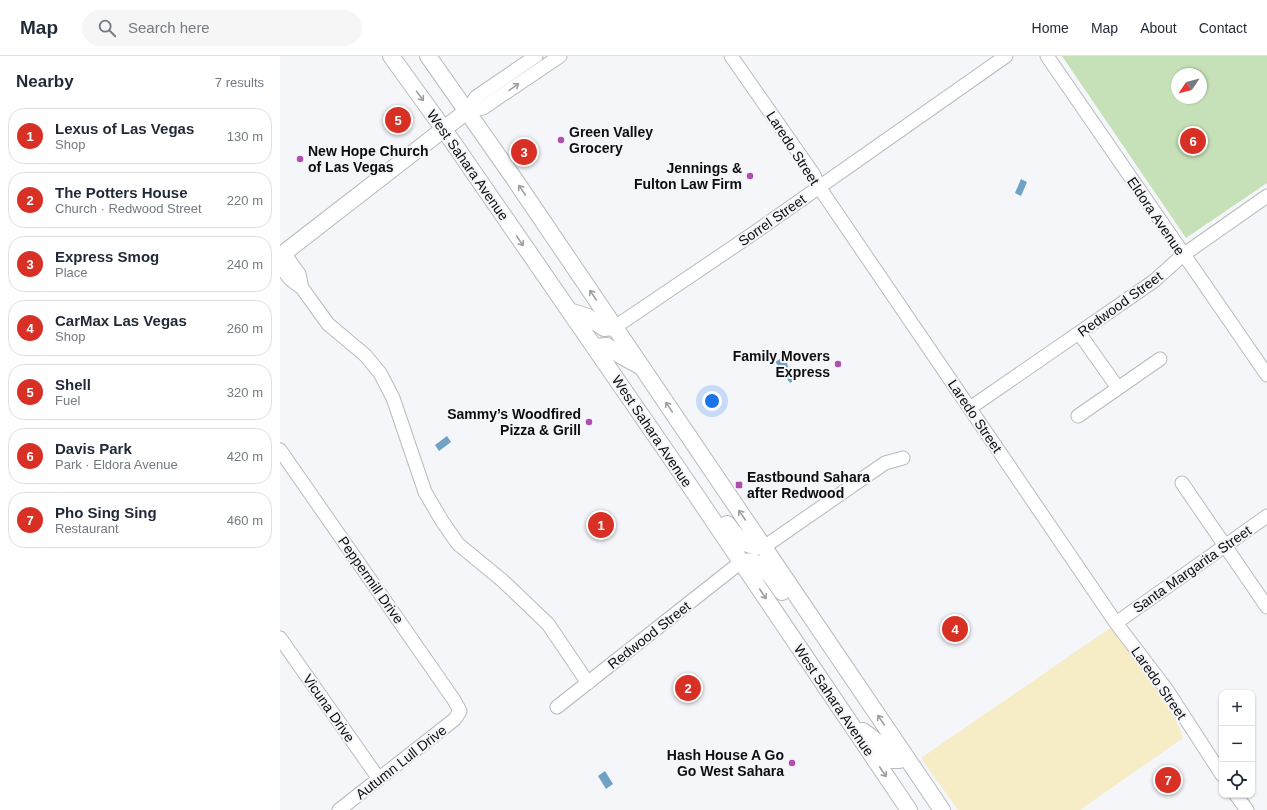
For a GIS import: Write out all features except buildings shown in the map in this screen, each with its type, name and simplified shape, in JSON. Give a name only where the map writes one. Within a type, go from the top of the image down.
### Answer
[{"type":"main road","name":"West Sahara Avenue","points":[[391,56],[443,128],[594,347],[909,810]]},
{"type":"main road","name":"West Sahara Avenue","points":[[428,56],[615,327],[942,810]]},
{"type":"main road","points":[[281,258],[443,128],[467,111]]},
{"type":"main road","points":[[569,311],[588,317],[604,328],[615,327]]},
{"type":"main road","points":[[594,347],[607,346],[642,367]]},
{"type":"main road","points":[[690,487],[704,495],[737,539],[752,546],[764,547]]},
{"type":"main road","points":[[741,562],[754,562],[771,576],[790,603],[835,652]]},
{"type":"main road","points":[[845,716],[876,741],[887,758],[895,761],[905,756]]},
{"type":"street","points":[[467,111],[476,97],[536,56]]},
{"type":"street","points":[[467,111],[483,108],[560,56]]},
{"type":"street","name":"Laredo Street","points":[[731,56],[814,175],[819,187],[1116,623],[1167,690],[1219,770]]},
{"type":"street","name":"Sorrel Street","points":[[615,327],[1006,56]]},
{"type":"street","name":"Eldora Avenue","points":[[1046,56],[1267,375]]},
{"type":"street","name":"Redwood Street","points":[[970,408],[1154,281],[1183,255],[1267,196]]},
{"type":"street","points":[[281,258],[299,274],[302,288],[328,324],[365,355],[380,373],[393,398],[425,492],[458,544],[503,581],[548,624],[588,683]]},
{"type":"street","points":[[1079,333],[1118,388]]},
{"type":"street","points":[[1078,416],[1160,359]]},
{"type":"street","name":"Peppermill Drive","points":[[280,450],[454,700],[460,711]]},
{"type":"street","points":[[764,547],[885,462],[902,458]]},
{"type":"street","points":[[1182,483],[1267,607]]},
{"type":"street","name":"Santa Margarita Street","points":[[1116,623],[1267,516]]},
{"type":"street","name":"Redwood Street","points":[[557,707],[741,562]]},
{"type":"street","name":"Vicuna Drive","points":[[280,638],[379,779]]},
{"type":"street","name":"Autumn Lull Drive","points":[[339,810],[455,719],[460,711]]},
{"type":"street","points":[[1238,798],[1247,810]]},
{"type":"green space","points":[[1062,56],[1267,56],[1267,183],[1186,238]]},
{"type":"sand","points":[[1110,628],[1143,666],[1152,679],[1170,707],[1183,738],[1080,810],[958,810],[921,758]]},
{"type":"water","points":[[1021,179],[1027,182],[1021,196],[1015,193]]},
{"type":"water","points":[[788,354],[787,362],[789,368],[802,375],[790,383],[785,376],[782,378],[778,371],[781,368],[775,362]]},
{"type":"water","points":[[447,436],[451,442],[439,451],[435,445]]},
{"type":"water","points":[[605,771],[613,784],[606,789],[598,776]]},
{"type":"place","name":"Shell","points":[[398,120]]},
{"type":"place","name":"Green Valley Grocery","points":[[561,140]]},
{"type":"place","name":"Davis Park","points":[[1193,141]]},
{"type":"place","name":"Express Smog","points":[[524,152]]},
{"type":"place","name":"New Hope Church of Las Vegas","points":[[300,159]]},
{"type":"place","name":"Jennings & Fulton Law Firm","points":[[750,176]]},
{"type":"place","name":"Family Movers Express","points":[[838,364]]},
{"type":"place","name":"Sammy’s Woodfired Pizza & Grill","points":[[589,422]]},
{"type":"place","name":"Eastbound Sahara after Redwood","points":[[739,485]]},
{"type":"place","name":"Lexus of Las Vegas","points":[[601,525]]},
{"type":"place","name":"CarMax Las Vegas","points":[[955,629]]},
{"type":"place","name":"The Potters House","points":[[688,688]]},
{"type":"place","name":"Hash House A Go Go West Sahara","points":[[792,763]]},
{"type":"place","name":"Pho Sing Sing","points":[[1168,780]]}]
